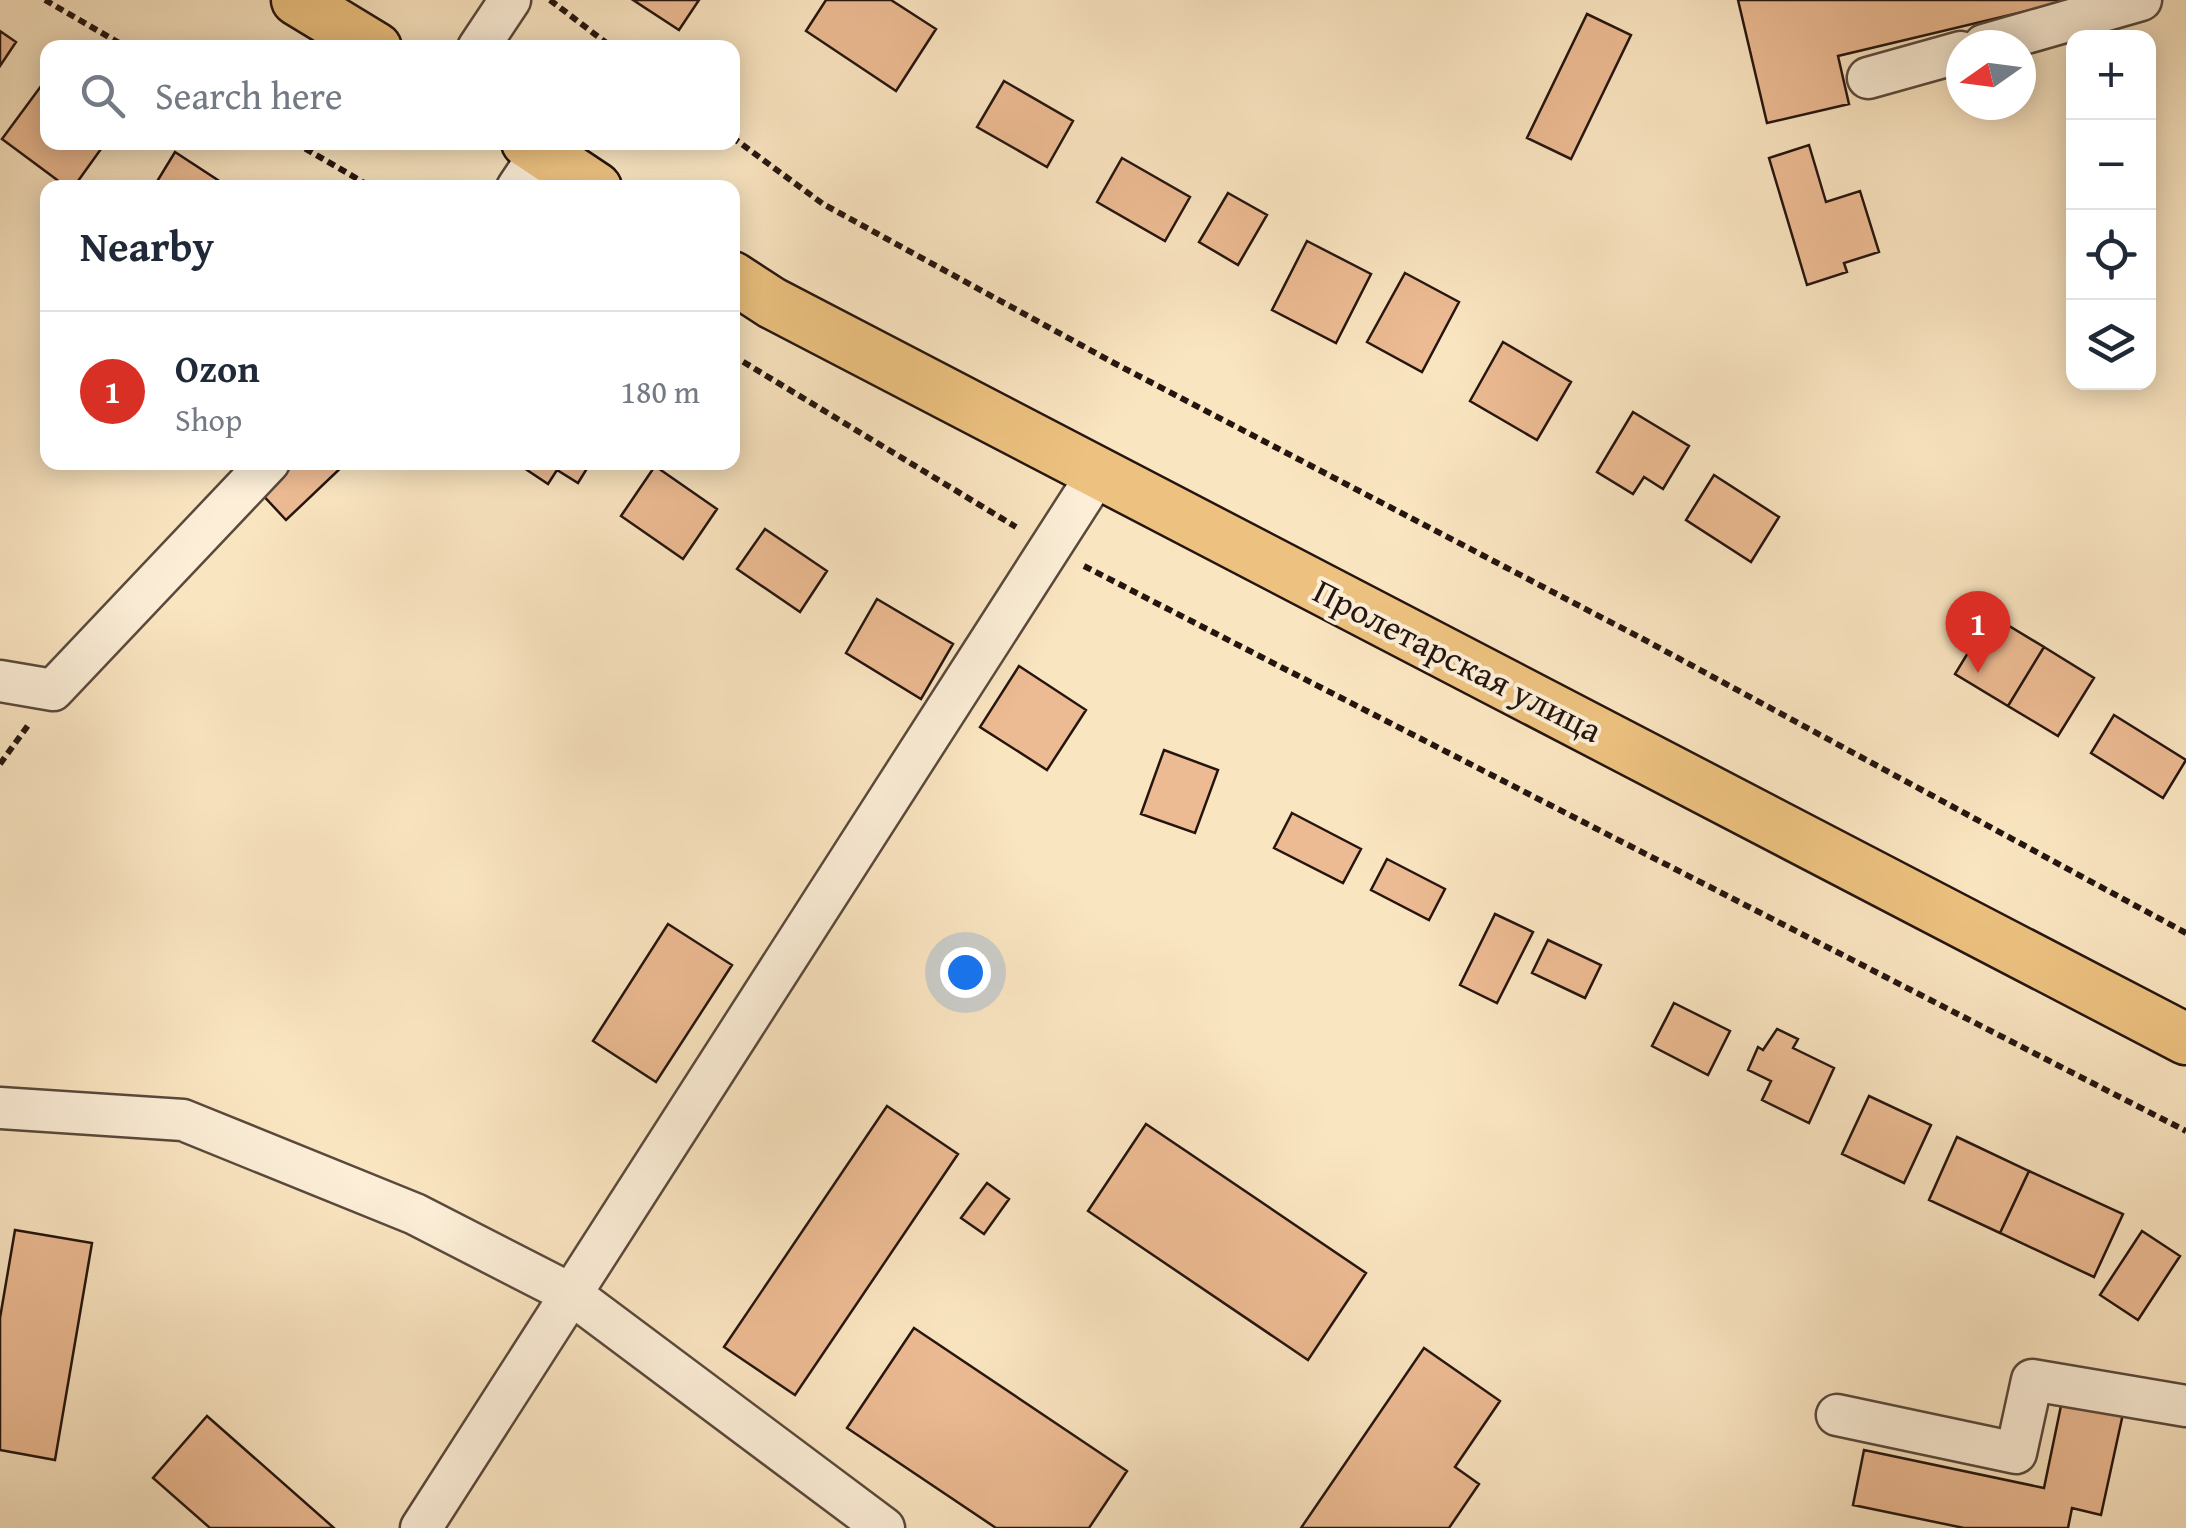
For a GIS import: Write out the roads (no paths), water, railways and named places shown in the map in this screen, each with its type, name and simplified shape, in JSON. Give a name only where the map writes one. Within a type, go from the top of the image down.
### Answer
[{"type":"main road","points":[[297,0],[363,40]]},
{"type":"main road","points":[[528,161],[576,180]]},
{"type":"main road","name":"Пролетарская улица","points":[[740,282],[2186,1039]]},
{"type":"street","points":[[483,40],[510,0]]},
{"type":"street","points":[[2036,30],[2141,0]]},
{"type":"street","points":[[1868,78],[1946,56]]},
{"type":"street","points":[[0,681],[53,690],[262,470]]},
{"type":"street","points":[[420,1528],[1098,472]]},
{"type":"street","points":[[0,1108],[183,1120],[415,1214],[571,1294],[884,1528]]},
{"type":"street","points":[[1837,1415],[2016,1453],[2032,1380],[2186,1406]]},
{"type":"place","name":"Ozon","points":[[1978,673]]}]
